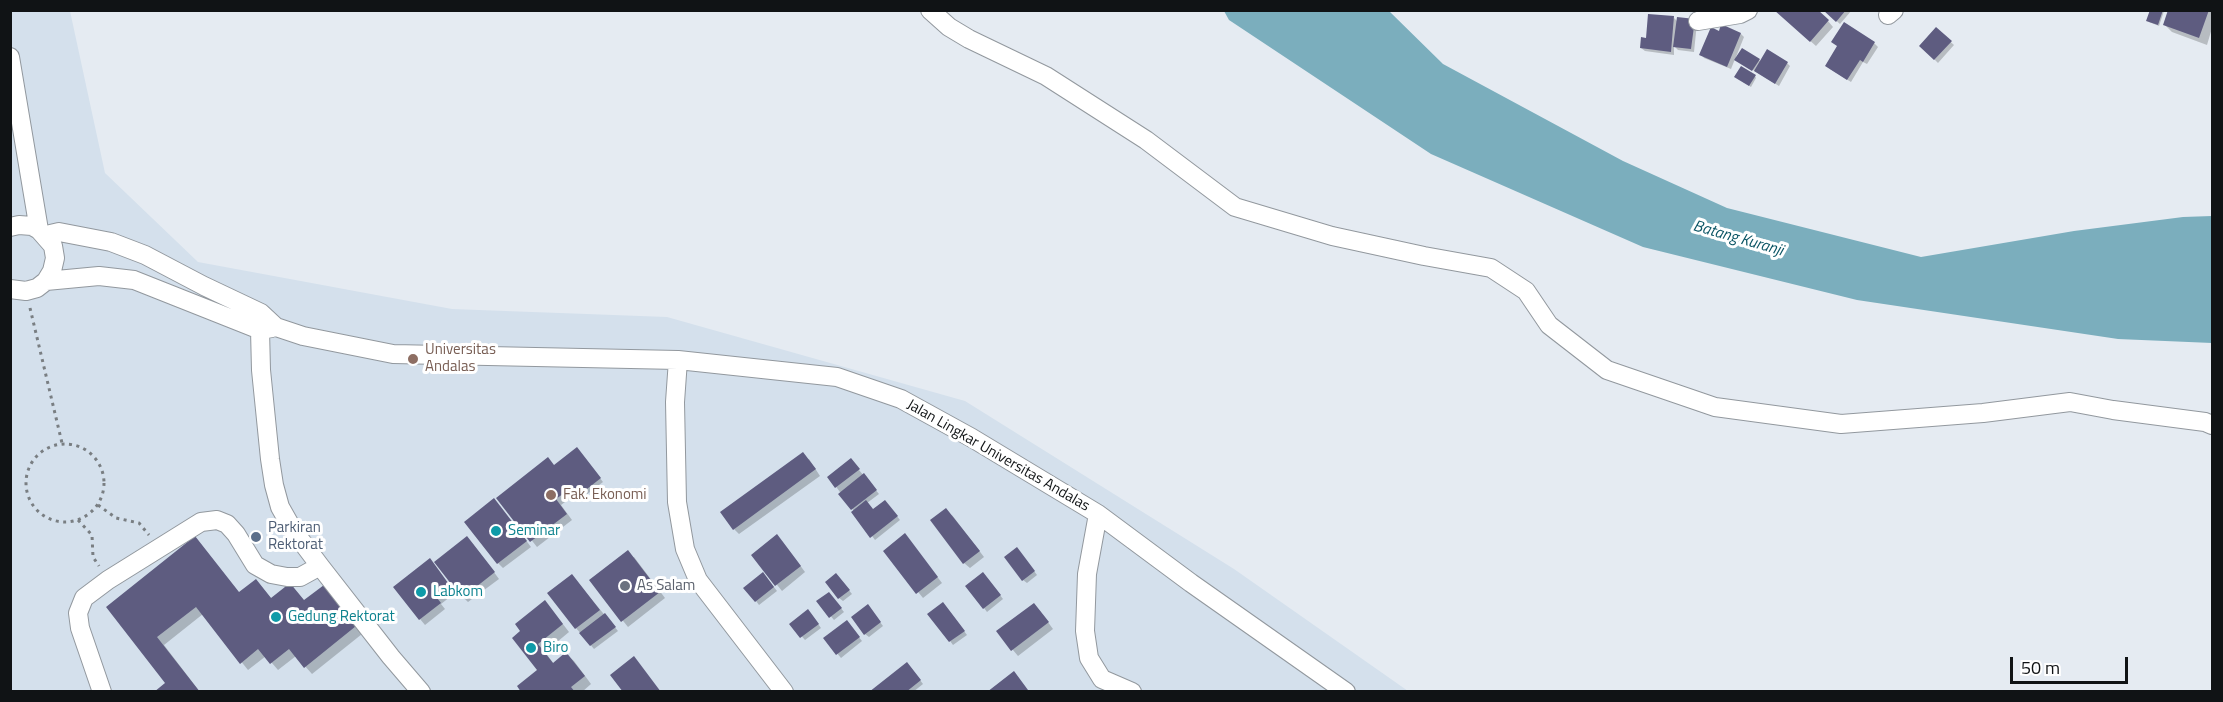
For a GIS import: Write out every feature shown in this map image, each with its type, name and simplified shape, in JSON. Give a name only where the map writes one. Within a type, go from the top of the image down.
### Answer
[{"type":"street","points":[[930,10],[959,33],[1047,76],[1146,140],[1234,207],[1332,236],[1491,268],[1526,291],[1550,325],[1607,370],[1715,408],[1841,424],[2070,402],[2205,422],[2212,425]]},
{"type":"street","points":[[1698,21],[1740,14],[1748,10]]},
{"type":"street","points":[[10,57],[43,232],[53,246],[55,258],[52,271],[46,281],[37,288],[17,292]]},
{"type":"street","name":"Jalan Lingkar Universitas Andalas","points":[[13,224],[32,226],[43,232],[76,234],[111,242],[145,255],[261,313],[268,329]]},
{"type":"street","name":"Jalan Lingkar Universitas Andalas","points":[[46,281],[99,276],[135,280],[268,329],[393,354],[678,360],[837,377],[901,399],[972,438],[1098,514],[1191,584],[1346,692]]},
{"type":"street","points":[[268,329],[261,370],[273,485],[280,507],[293,530],[320,566],[421,692]]},
{"type":"street","points":[[678,360],[675,402],[677,502],[685,549],[698,580],[784,692]]},
{"type":"street","points":[[1098,514],[1087,574],[1085,631],[1089,658],[1102,678],[1132,692]]},
{"type":"street","points":[[102,692],[80,628],[78,613],[84,598],[108,580],[201,522],[217,520],[227,524],[255,565],[271,574],[300,577],[320,566]]},
{"type":"path","points":[[17,292],[62,443]]},
{"type":"path","points":[[62,443],[77,444],[90,451],[100,462],[105,477],[104,492],[98,505],[78,520],[62,522],[46,518],[33,506],[27,491],[26,474],[33,459],[46,447],[62,443]]},
{"type":"path","points":[[98,505],[116,518],[139,523],[160,548]]},
{"type":"path","points":[[78,520],[92,535],[93,557],[108,580]]},
{"type":"shaded area","name":"Universitas Andalas","points":[[10,11],[70,11],[105,173],[198,262],[452,309],[667,317],[965,401],[1234,569],[1408,691],[11,691]]},
{"type":"water","name":"Batang Kuranji","points":[[1224,11],[1389,11],[1443,64],[1623,161],[1727,208],[1921,257],[2074,231],[2183,217],[2212,216],[2212,343],[2118,339],[1857,300],[1643,247],[1431,154],[1229,20]]},
{"type":"building","points":[[1774,10],[1818,10],[1829,20],[1810,42]]},
{"type":"building","points":[[1823,10],[1846,10],[1836,22]]},
{"type":"building","points":[[2150,10],[2163,10],[2158,25],[2146,21]]},
{"type":"building","points":[[2168,10],[2209,10],[2199,38],[2163,25]]},
{"type":"building","points":[[1648,14],[1674,16],[1671,52],[1640,48],[1641,37],[1646,38]]},
{"type":"building","points":[[1677,17],[1695,19],[1691,49],[1673,47]]},
{"type":"building","points":[[1844,22],[1875,42],[1863,62],[1860,60],[1847,80],[1825,66],[1837,46],[1831,42]]},
{"type":"building","points":[[1721,24],[1741,33],[1727,67],[1699,55],[1711,27],[1719,31]]},
{"type":"building","points":[[1936,27],[1952,41],[1934,60],[1919,46]]},
{"type":"building","points":[[1742,48],[1760,59],[1752,71],[1734,60]]},
{"type":"building","points":[[1767,49],[1788,62],[1775,84],[1754,71]]},
{"type":"building","points":[[1741,66],[1756,75],[1749,86],[1734,77]]},
{"type":"building","points":[[577,447],[601,478],[578,496],[571,488],[556,499],[567,514],[530,542],[496,498],[548,457],[554,465]]},
{"type":"building","points":[[803,452],[816,469],[733,530],[720,512]]},
{"type":"building","points":[[851,458],[860,469],[835,488],[827,477]]},
{"type":"building","points":[[864,473],[877,490],[851,510],[838,494]]},
{"type":"building","name":"Seminar","points":[[494,498],[527,541],[497,564],[464,522]]},
{"type":"building","points":[[866,500],[873,509],[885,500],[898,516],[870,538],[851,512]]},
{"type":"building","points":[[946,508],[980,551],[963,564],[930,520]]},
{"type":"building","points":[[905,533],[938,577],[916,594],[883,551]]},
{"type":"building","points":[[777,534],[801,566],[775,586],[751,555]]},
{"type":"building","name":"Gedung Rektorat","points":[[195,536],[239,592],[256,579],[271,598],[290,583],[304,600],[324,585],[356,626],[304,668],[289,649],[270,664],[258,649],[240,664],[196,607],[157,637],[200,692],[154,692],[165,683],[106,607]]},
{"type":"building","points":[[467,536],[495,572],[462,598],[434,562]]},
{"type":"building","points":[[1017,547],[1035,571],[1022,581],[1004,557]]},
{"type":"building","name":"As Salam","points":[[628,550],[660,592],[621,622],[589,580]]},
{"type":"building","name":"Labkom","points":[[430,558],[451,587],[437,598],[441,603],[419,620],[393,587]]},
{"type":"building","points":[[763,572],[774,587],[755,602],[743,588]]},
{"type":"building","points":[[983,572],[1001,595],[983,609],[965,586]]},
{"type":"building","points":[[836,573],[850,590],[838,599],[825,582]]},
{"type":"building","points":[[572,574],[600,610],[575,629],[547,593]]},
{"type":"building","points":[[829,592],[842,608],[829,618],[816,601]]},
{"type":"building","name":"Biro","points":[[545,600],[563,624],[538,644],[553,663],[566,652],[585,676],[571,687],[575,692],[521,692],[517,686],[537,670],[512,638],[520,631],[515,624]]},
{"type":"building","points":[[943,602],[965,631],[949,642],[927,614]]},
{"type":"building","points":[[1034,603],[1049,622],[1011,651],[996,631]]},
{"type":"building","points":[[868,604],[881,622],[864,635],[851,617]]},
{"type":"building","points":[[808,609],[819,624],[800,638],[789,624]]},
{"type":"building","points":[[605,613],[616,627],[590,646],[579,633]]},
{"type":"building","points":[[847,620],[860,637],[836,655],[823,638]]},
{"type":"building","points":[[634,656],[661,692],[623,692],[610,675]]},
{"type":"building","points":[[907,662],[921,680],[906,692],[869,692]]},
{"type":"building","points":[[1014,671],[1028,690],[1026,692],[987,692]]},
{"type":"place","name":"Universitas Andalas","points":[[413,359]]},
{"type":"place","name":"Fak. Ekonomi","points":[[551,495]]},
{"type":"place","name":"Seminar","points":[[496,531]]},
{"type":"place","name":"Parkiran Rektorat","points":[[256,537]]},
{"type":"place","name":"As Salam","points":[[625,586]]},
{"type":"place","name":"Labkom","points":[[421,592]]},
{"type":"place","name":"Gedung Rektorat","points":[[276,617]]},
{"type":"place","name":"Biro","points":[[531,648]]}]
